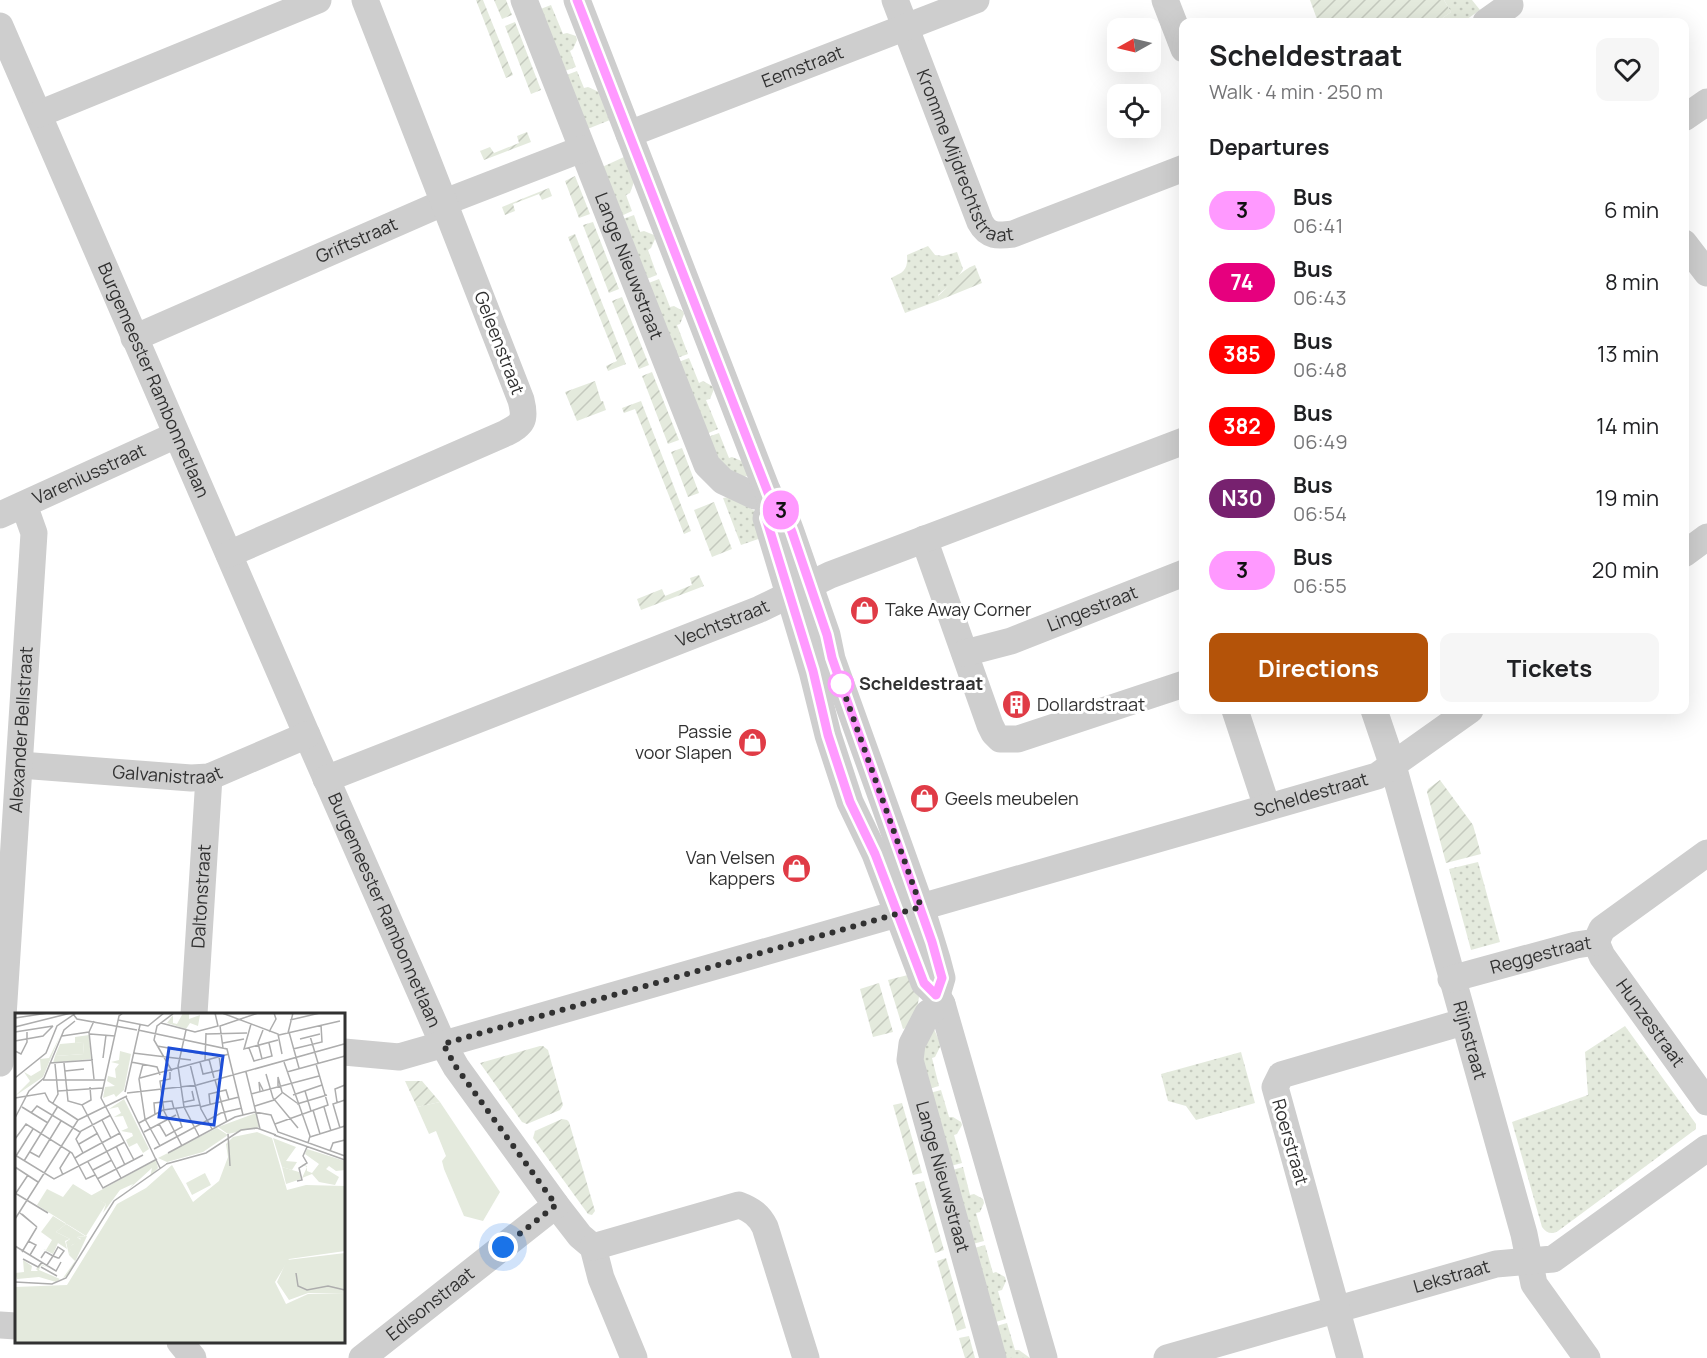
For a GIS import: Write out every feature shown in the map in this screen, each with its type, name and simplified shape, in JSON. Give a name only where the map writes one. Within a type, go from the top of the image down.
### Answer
[{"type":"street","points":[[39,114],[318,0]]},
{"type":"street","name":"Geleenstraat","points":[[229,554],[506,433],[523,421],[524,411],[521,400],[365,0]]},
{"type":"street","name":"Lange Nieuwstraat","points":[[524,0],[707,465],[723,481],[755,496],[770,497]]},
{"type":"street","points":[[577,0],[770,497],[784,513],[813,671],[828,735],[850,802],[875,854],[909,910],[924,983],[939,999],[1044,1358]]},
{"type":"street","name":"Kromme Mijdrechtstraat","points":[[895,0],[980,222],[984,230],[991,235],[1013,234],[1179,170]]},
{"type":"street","name":"Eemstraat","points":[[629,134],[976,0]]},
{"type":"street","points":[[1165,0],[1179,36]]},
{"type":"street","points":[[1494,18],[1513,9]]},
{"type":"street","name":"Burgemeester Rambonnetlaan","points":[[0,26],[176,435],[443,1044],[456,1067],[556,1205],[580,1236],[593,1247]]},
{"type":"street","points":[[1689,115],[1707,102]]},
{"type":"street","name":"Griftstraat","points":[[134,338],[445,202],[582,149]]},
{"type":"street","points":[[1689,250],[1707,273]]},
{"type":"street","name":"Vareniusstraat","points":[[12,510],[176,435]]},
{"type":"street","name":"Vechtstraat","points":[[326,779],[760,609],[799,589],[924,539],[1179,443]]},
{"type":"street","name":"Alexander Bellstraat","points":[[0,1063],[6,1024],[34,533],[12,510]]},
{"type":"street","points":[[1689,550],[1707,537]]},
{"type":"street","points":[[924,539],[994,733],[1000,740],[1010,741],[1179,686]]},
{"type":"street","name":"Lingestraat","points":[[965,653],[1011,641],[1179,575]]},
{"type":"street","points":[[1236,714],[1267,807]]},
{"type":"street","name":"Rijnstraat","points":[[1375,714],[1393,766],[1524,1234],[1534,1284],[1587,1358]]},
{"type":"street","name":"Scheldestraat","points":[[345,1052],[399,1057],[1377,776],[1464,714]]},
{"type":"street","name":"Galvanistraat","points":[[20,765],[190,778],[208,777],[307,735]]},
{"type":"street","name":"Daltonstraat","points":[[194,1013],[208,777]]},
{"type":"street","name":"Reggestraat","points":[[1451,979],[1576,945],[1596,942],[1602,929],[1707,853]]},
{"type":"street","name":"Hunzestraat","points":[[1596,942],[1602,956],[1707,1102]]},
{"type":"street","name":"Lange Nieuwstraat","points":[[939,999],[928,1013],[912,1044],[910,1060],[993,1358]]},
{"type":"street","name":"Roerstraat","points":[[1350,1358],[1275,1087],[1281,1075],[1463,1022]]},
{"type":"street","name":"Lekstraat","points":[[1167,1358],[1496,1264],[1553,1259],[1707,1148]]},
{"type":"street","name":"Edisonstraat","points":[[362,1358],[556,1205]]},
{"type":"street","points":[[634,1358],[601,1278],[593,1247],[739,1205],[751,1209],[760,1217],[765,1227],[806,1358]]},
{"type":"street","points":[[0,1325],[15,1326]]},
{"type":"street","points":[[182,1343],[193,1358]]},
{"type":"shaded area","points":[[476,0],[483,0],[513,75],[506,78]]},
{"type":"shaded area","points":[[494,0],[506,0],[512,15],[502,19]]},
{"type":"shaded area","points":[[1310,0],[1444,0],[1451,12],[1443,18],[1317,18]]},
{"type":"shaded area","points":[[1444,0],[1472,0],[1480,10],[1469,18],[1443,18],[1451,12]]},
{"type":"shaded area","points":[[551,5],[563,34],[576,36],[577,40],[570,51],[576,67],[562,72],[538,10]]},
{"type":"shaded area","points":[[515,22],[541,90],[531,94],[505,26]]},
{"type":"shaded area","points":[[577,71],[584,88],[588,87],[599,92],[610,120],[585,130],[564,76]]},
{"type":"shaded area","points":[[527,132],[531,142],[484,160],[480,151],[490,147],[494,153],[519,143],[517,136]]},
{"type":"shaded area","points":[[624,157],[634,182],[630,193],[626,195],[632,211],[619,217],[600,168]]},
{"type":"shaded area","points":[[575,176],[590,214],[579,218],[565,181]]},
{"type":"shaded area","points":[[549,188],[552,196],[542,200],[539,194],[513,204],[515,211],[505,215],[502,207]]},
{"type":"shaded area","points":[[634,215],[640,232],[644,231],[654,235],[655,239],[648,250],[657,275],[644,280],[620,220]]},
{"type":"shaded area","points":[[593,222],[619,289],[609,293],[583,225]]},
{"type":"shaded area","points":[[575,234],[626,364],[608,371],[606,366],[617,361],[568,237]]},
{"type":"shaded area","points":[[928,246],[935,255],[943,256],[957,252],[963,269],[956,280],[938,295],[940,300],[905,313],[891,278],[904,270],[907,255]]},
{"type":"shaded area","points":[[975,265],[982,283],[940,300],[938,296],[960,274]]},
{"type":"shaded area","points":[[659,279],[670,307],[674,306],[684,314],[680,324],[677,325],[688,354],[674,359],[646,284]]},
{"type":"shaded area","points":[[622,297],[649,365],[639,369],[612,301]]},
{"type":"shaded area","points":[[689,358],[699,383],[703,381],[714,389],[710,399],[706,400],[718,429],[704,435],[676,363]]},
{"type":"shaded area","points":[[652,372],[679,440],[668,444],[642,376]]},
{"type":"shaded area","points":[[595,381],[606,410],[577,421],[565,392]]},
{"type":"shaded area","points":[[641,401],[691,531],[684,534],[635,409],[624,413],[622,408]]},
{"type":"shaded area","points":[[719,433],[729,458],[744,462],[748,476],[743,477],[720,464],[705,438]]},
{"type":"shaded area","points":[[682,448],[699,493],[688,497],[671,452]]},
{"type":"shaded area","points":[[729,497],[755,511],[764,537],[741,545],[723,498]]},
{"type":"shaded area","points":[[714,502],[732,549],[712,557],[694,510]]},
{"type":"shaded area","points":[[699,575],[704,586],[641,610],[637,599],[662,589],[665,596],[692,585],[690,578]]},
{"type":"shaded area","points":[[1440,780],[1473,825],[1481,854],[1446,863],[1427,792]]},
{"type":"shaded area","points":[[1478,862],[1500,942],[1471,950],[1449,869]]},
{"type":"shaded area","points":[[912,974],[921,996],[908,1027],[903,1029],[888,980]]},
{"type":"shaded area","points":[[879,983],[893,1032],[873,1037],[860,989]]},
{"type":"shaded area","points":[[1625,1026],[1696,1124],[1696,1129],[1558,1231],[1549,1233],[1542,1227],[1512,1122],[1588,1095],[1585,1052]]},
{"type":"shaded area","points":[[934,1029],[941,1045],[935,1057],[932,1058],[939,1086],[925,1090],[920,1055]]},
{"type":"shaded area","points":[[540,1046],[548,1050],[563,1105],[560,1110],[527,1124],[522,1122],[480,1063]]},
{"type":"shaded area","points":[[1241,1052],[1255,1103],[1196,1120],[1186,1106],[1168,1101],[1161,1074]]},
{"type":"shaded area","points":[[405,1081],[422,1081],[440,1102],[417,1107]]},
{"type":"shaded area","points":[[941,1090],[949,1117],[953,1117],[962,1125],[954,1135],[962,1163],[947,1167],[926,1094]]},
{"type":"shaded area","points":[[440,1102],[500,1192],[483,1221],[464,1216],[444,1169],[442,1161],[446,1156],[436,1131],[429,1134],[417,1107]]},
{"type":"shaded area","points":[[902,1103],[922,1173],[913,1175],[893,1105]]},
{"type":"shaded area","points":[[562,1119],[569,1122],[595,1211],[592,1215],[588,1214],[533,1138],[535,1131]]},
{"type":"shaded area","points":[[963,1167],[970,1195],[974,1194],[983,1199],[984,1203],[980,1212],[976,1213],[984,1241],[969,1245],[949,1171]]},
{"type":"shaded area","points":[[924,1181],[944,1250],[935,1253],[915,1183]]},
{"type":"shaded area","points":[[985,1245],[993,1273],[996,1272],[1005,1277],[1006,1281],[1002,1290],[998,1291],[1006,1319],[992,1323],[971,1249]]},
{"type":"shaded area","points":[[946,1258],[966,1328],[957,1331],[937,1261]]},
{"type":"shaded area","points":[[1007,1323],[1015,1350],[1019,1350],[1030,1358],[1002,1358],[993,1327]]},
{"type":"shaded area","points":[[969,1336],[975,1358],[965,1358],[959,1338]]},
{"type":"bus line","name":"3","points":[[577,0],[772,503],[784,513],[792,532],[827,635],[832,658],[932,942],[942,978],[936,995],[924,983],[875,854],[850,802],[828,735],[813,671],[766,518]]},
{"type":"place","name":"Take Away Corner","points":[[864,610]]},
{"type":"place","name":"Scheldestraat","points":[[841,684]]},
{"type":"place","name":"Dollardstraat","points":[[1016,705]]},
{"type":"place","name":"Passie voor Slapen","points":[[753,742]]},
{"type":"place","name":"Geels meubelen","points":[[924,799]]},
{"type":"place","name":"Van Velsen kappers","points":[[796,868]]},
{"type":"route","points":[[503,1247],[556,1205],[456,1067],[443,1044],[921,907],[841,684]]}]
